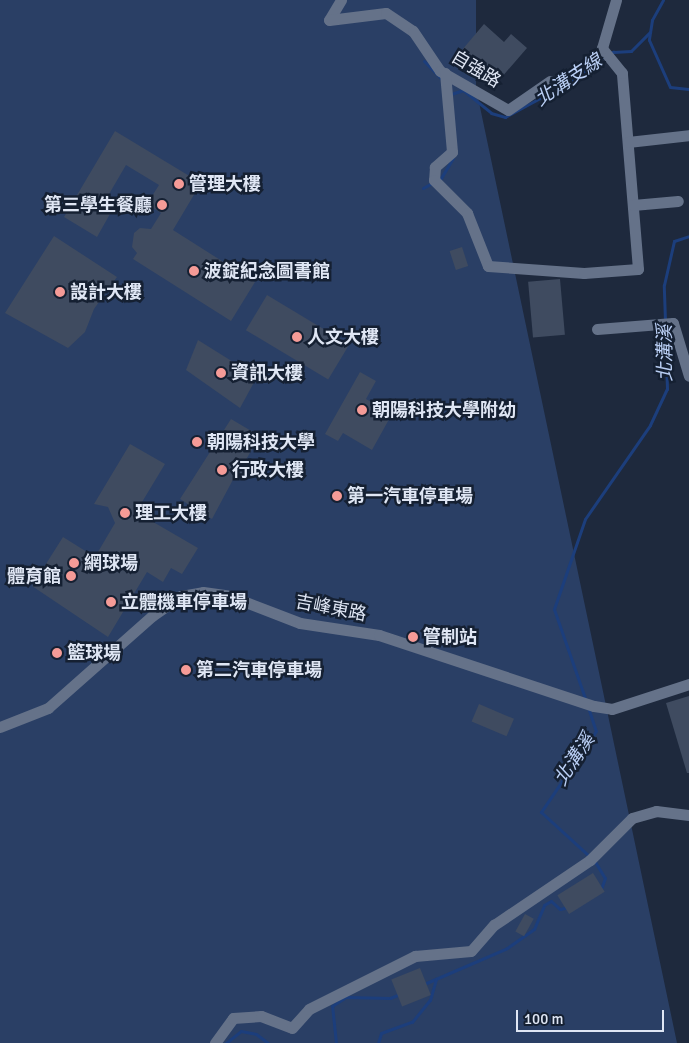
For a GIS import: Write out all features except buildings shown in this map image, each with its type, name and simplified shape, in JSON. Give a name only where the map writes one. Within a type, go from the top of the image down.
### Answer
[{"type":"street","name":"自強路","points":[[342,0],[329,20],[386,13],[413,31],[445,74],[508,110],[550,80]]},
{"type":"street","points":[[445,74],[452,152],[435,167],[434,180],[467,213],[488,266],[584,273],[638,269],[622,73],[602,48],[616,0]]},
{"type":"street","points":[[628,142],[689,135]]},
{"type":"street","points":[[633,205],[678,201]]},
{"type":"street","points":[[597,329],[673,323],[689,376]]},
{"type":"street","name":"吉峰東路","points":[[0,727],[48,708],[152,616],[181,596],[203,592],[230,596],[300,622],[380,635],[562,695],[612,709],[689,684]]},
{"type":"street","points":[[216,1043],[233,1018],[260,1016],[292,1028],[309,1009],[415,956],[472,950],[526,900],[593,856],[632,818],[656,811],[689,816]]},
{"type":"shaded area","points":[[0,0],[476,0],[476,88],[677,1043],[0,1043]]},
{"type":"waterway","name":"北溝溪","points":[[663,0],[652,20],[649,40],[670,87],[689,89]]},
{"type":"waterway","name":"北溝支線","points":[[451,94],[463,90],[491,113],[505,117],[579,77],[591,63],[613,52],[631,51],[650,32]]},
{"type":"waterway","points":[[424,61],[443,80]]},
{"type":"waterway","name":"北溝支線","points":[[423,188],[441,178],[453,158]]},
{"type":"waterway","name":"北溝溪","points":[[665,321],[664,285],[674,241],[689,236]]},
{"type":"waterway","name":"北溝溪","points":[[586,701],[554,609],[585,519],[650,425],[667,389],[665,327]]},
{"type":"waterway","name":"北溝溪","points":[[588,707],[596,731],[541,812],[589,856]]},
{"type":"waterway","name":"北溝溪","points":[[594,860],[605,878],[601,889]]},
{"type":"waterway","name":"北溝溪","points":[[424,984],[507,948],[534,929],[544,905],[551,901],[560,909],[569,907]]},
{"type":"waterway","points":[[378,1043],[381,1033],[412,1022],[430,1000],[436,979]]},
{"type":"waterway","name":"北溝溪","points":[[336,1043],[332,1006],[346,997],[390,998],[400,994]]},
{"type":"waterway","name":"北溝溪","points":[[226,1043],[241,1031],[256,1034],[268,1043]]},
{"type":"place","name":"管理大樓","points":[[179,184]]},
{"type":"place","name":"第三學生餐廳","points":[[162,205]]},
{"type":"place","name":"波錠紀念圖書館","points":[[194,271]]},
{"type":"place","name":"設計大樓","points":[[60,292]]},
{"type":"place","name":"人文大樓","points":[[297,337]]},
{"type":"place","name":"資訊大樓","points":[[221,373]]},
{"type":"place","name":"朝陽科技大學附幼","points":[[362,410]]},
{"type":"place","name":"朝陽科技大學","points":[[197,442]]},
{"type":"place","name":"行政大樓","points":[[222,470]]},
{"type":"place","name":"第一汽車停車場","points":[[337,496]]},
{"type":"place","name":"理工大樓","points":[[125,513]]},
{"type":"place","name":"網球場","points":[[74,563]]},
{"type":"place","name":"體育館","points":[[71,576]]},
{"type":"place","name":"立體機車停車場","points":[[111,602]]},
{"type":"place","name":"管制站","points":[[413,637]]},
{"type":"place","name":"籃球場","points":[[57,653]]},
{"type":"place","name":"第二汽車停車場","points":[[186,670]]}]
